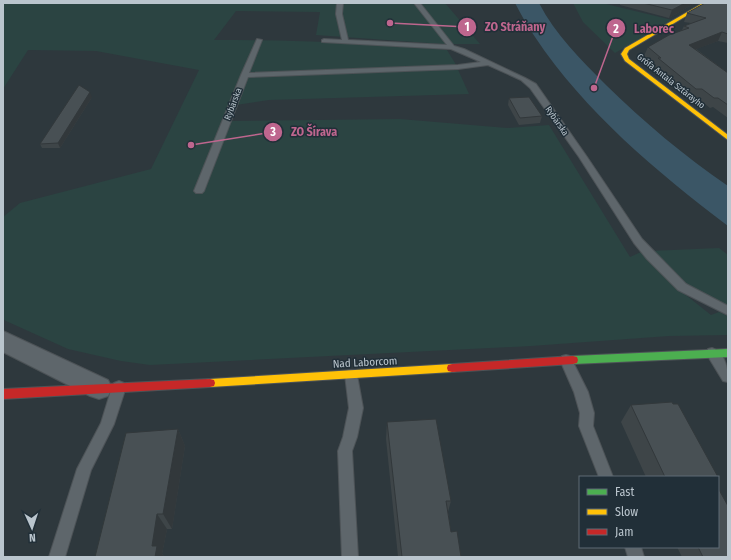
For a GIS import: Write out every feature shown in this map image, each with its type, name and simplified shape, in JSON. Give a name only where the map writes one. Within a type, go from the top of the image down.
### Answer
[{"type":"street","name":"Grófa Antala Sztárayho","points":[[706,3],[627,50],[624,54],[627,60],[728,138]]},
{"type":"street","points":[[3,341],[109,387]]},
{"type":"street","name":"Nad Laborcom","points":[[3,394],[109,387],[351,375],[566,360],[728,353]]},
{"type":"lane","points":[[340,3],[339,14],[345,41]]},
{"type":"lane","points":[[417,3],[452,47]]},
{"type":"lane","name":"Rybárska","points":[[199,191],[259,40]]},
{"type":"lane","name":"Rybárska","points":[[324,41],[452,47],[462,50],[523,79],[533,86],[583,157],[638,241],[651,256],[682,287],[728,311]]},
{"type":"lane","points":[[244,75],[458,67],[487,63]]},
{"type":"lane","points":[[712,353],[728,377]]},
{"type":"lane","points":[[566,360],[581,392],[587,413],[586,426],[606,476]]},
{"type":"lane","points":[[350,557],[345,451],[350,437],[356,408],[351,375]]},
{"type":"lane","points":[[57,557],[84,469],[107,424],[109,387]]},
{"type":"green space","points":[[3,3],[445,3],[480,44],[443,44],[316,35],[320,12],[236,11],[214,40],[331,42],[447,50],[455,63],[469,94],[269,100],[236,105],[229,121],[400,119],[507,128],[549,125],[630,257],[641,252],[672,284],[711,315],[719,312],[728,316],[728,335],[669,336],[531,346],[150,365],[121,361],[68,349],[6,321],[3,319],[3,217],[20,203],[151,169],[199,70],[96,51],[28,50],[3,89]]},
{"type":"green space","points":[[573,3],[602,3],[672,20],[615,53],[583,22]]},
{"type":"green space","points":[[719,248],[728,255],[728,308],[695,293],[650,251]]},
{"type":"water","points":[[515,3],[539,3],[561,36],[606,85],[665,138],[728,186],[728,226],[649,162],[599,116],[576,91],[555,64],[529,29]]},
{"type":"building","points":[[643,3],[685,3],[672,10]]},
{"type":"building","points":[[705,3],[728,3],[728,34],[722,32],[689,45],[728,73],[728,105],[718,98],[714,98],[702,89],[696,89],[658,58],[661,58],[648,47],[669,35],[689,28],[684,26],[706,18],[687,13]]},
{"type":"building","points":[[79,85],[90,92],[58,143],[40,144]]},
{"type":"building","points":[[529,97],[542,116],[520,118],[509,98]]},
{"type":"building","points":[[672,402],[673,404],[678,404],[717,476],[665,476],[631,405]]},
{"type":"building","points":[[436,419],[451,501],[446,501],[451,532],[457,531],[461,557],[402,557],[387,422]]},
{"type":"building","points":[[178,429],[163,514],[157,514],[152,546],[157,546],[155,557],[95,557],[126,433]]},
{"type":"building","points":[[719,490],[728,506],[728,557],[703,557],[698,548],[719,548]]},
{"type":"traffic: fast","points":[[573,360],[728,353]]},
{"type":"traffic: slow","points":[[706,3],[627,49],[624,54],[627,60],[728,138]]},
{"type":"traffic: slow","points":[[210,383],[452,368]]},
{"type":"traffic: jam","points":[[452,368],[573,360]]},
{"type":"traffic: jam","points":[[3,394],[210,383]]},
{"type":"place","name":"ZO Stráňany","points":[[390,23]]},
{"type":"place","name":"Laborec","points":[[594,88]]},
{"type":"place","name":"ZO Šírava","points":[[191,145]]}]
